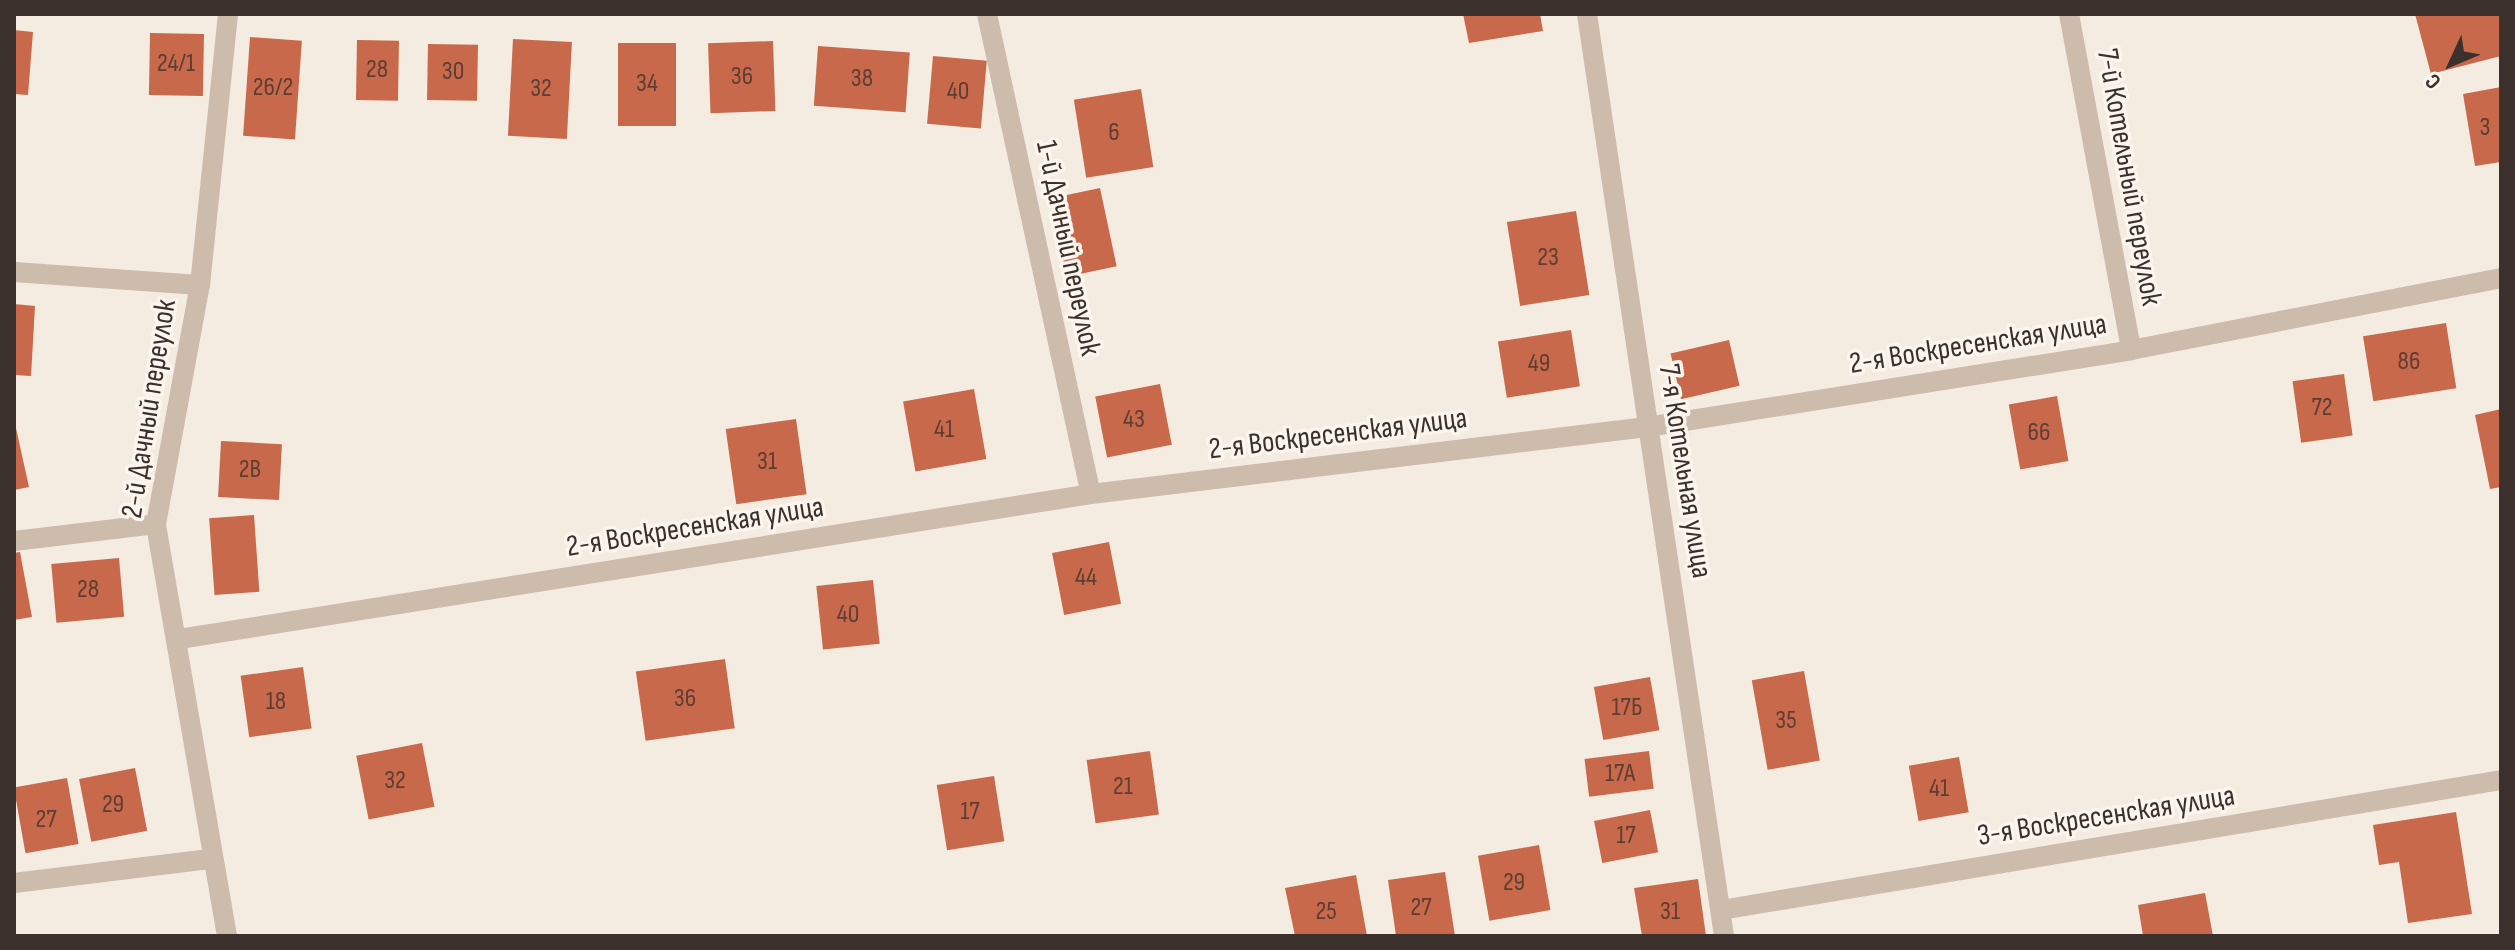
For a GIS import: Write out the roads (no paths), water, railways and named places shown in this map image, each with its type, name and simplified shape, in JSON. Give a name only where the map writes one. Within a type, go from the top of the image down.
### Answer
[{"type":"street","name":"2-й Дачный переулок","points":[[227,936],[210,859],[179,639],[156,524],[200,285],[228,14]]},
{"type":"street","name":"1-й Дачный переулок","points":[[985,14],[1091,494]]},
{"type":"street","name":"7-я Котельная улица","points":[[1587,14],[1724,936]]},
{"type":"street","name":"7-й Котельный переулок","points":[[2069,14],[2131,350]]},
{"type":"street","points":[[14,272],[200,285]]},
{"type":"street","name":"2-я Воскресенская улица","points":[[179,639],[1091,494],[1647,427],[2131,350],[2501,278]]},
{"type":"street","points":[[14,541],[156,524]]},
{"type":"street","name":"3-я Воскресенская улица","points":[[1721,910],[2501,780]]},
{"type":"street","points":[[14,883],[210,859]]}]
